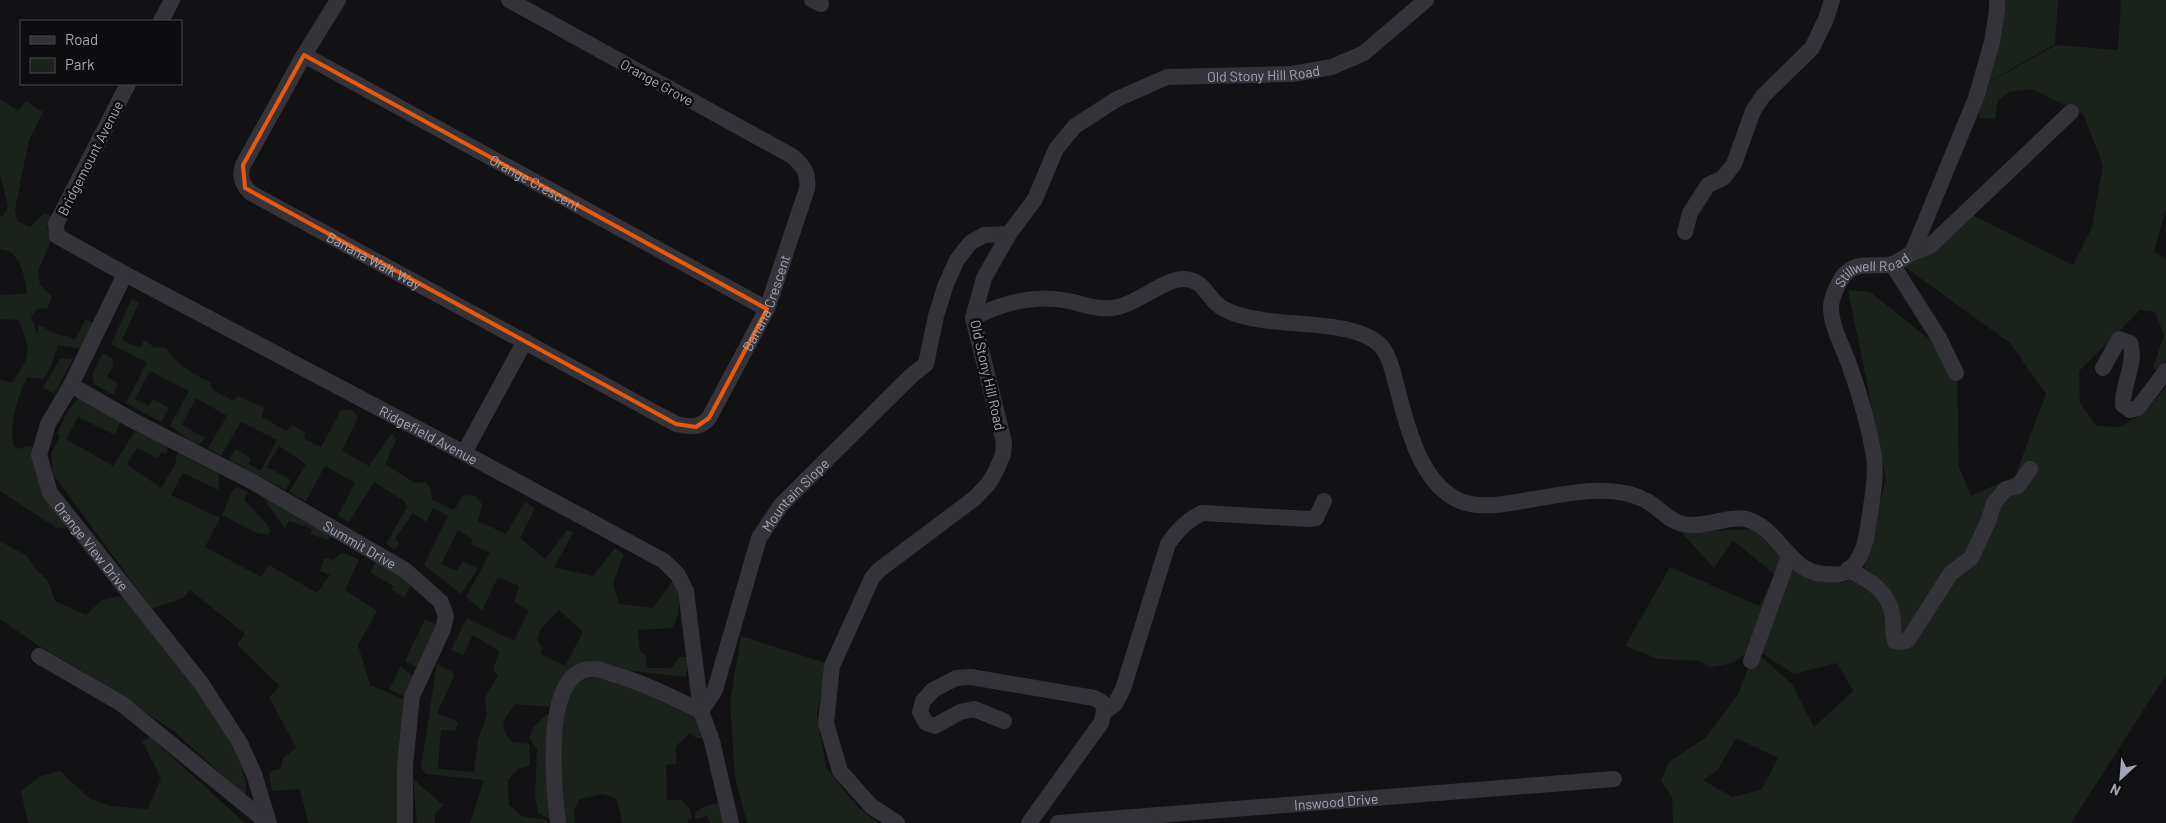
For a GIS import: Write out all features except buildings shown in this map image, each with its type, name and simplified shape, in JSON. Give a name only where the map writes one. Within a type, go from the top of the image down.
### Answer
[{"type":"street","points":[[162,20],[172,0]]},
{"type":"street","name":"Banana Walk Way","points":[[338,0],[304,55],[243,165],[241,180],[245,188],[251,193],[676,424],[696,427]]},
{"type":"street","name":"Orange Grove","points":[[509,0],[792,156],[804,166]]},
{"type":"street","name":"Old Stony Hill Road","points":[[897,823],[871,806],[840,771],[826,722],[832,666],[872,578],[879,570],[975,498],[989,483],[996,471],[1003,454],[1004,442],[973,318],[984,278],[1009,234],[1035,199],[1056,150],[1075,126],[1117,100],[1167,77],[1292,74],[1332,67],[1364,53],[1410,8],[1426,0]]},
{"type":"street","points":[[1685,232],[1690,213],[1708,185],[1723,178],[1734,164],[1753,111],[1762,96],[1812,48],[1826,19],[1832,0]]},
{"type":"street","name":"Stillwell Road","points":[[1848,569],[1856,564],[1866,541],[1875,468],[1865,420],[1850,366],[1832,320],[1831,301],[1844,274],[1858,266],[1892,264],[1912,253],[1976,98],[1992,42],[1997,0]]},
{"type":"street","name":"Orange Crescent","points":[[304,55],[767,309]]},
{"type":"street","name":"Bridgemount Avenue","points":[[55,232],[56,224],[127,85]]},
{"type":"street","points":[[1912,253],[1930,246],[2070,112]]},
{"type":"street","name":"Banana Crescent","points":[[696,427],[709,418],[767,309],[807,189],[809,179],[804,166]]},
{"type":"street","name":"Ridgefield Avenue","points":[[55,232],[60,238],[125,274],[664,561],[678,575],[686,591],[701,711]]},
{"type":"street","name":"Mountain Slope","points":[[701,711],[715,690],[760,538],[782,505],[911,376],[926,364],[946,284],[957,260],[970,243],[984,235],[1009,234]]},
{"type":"street","points":[[1892,264],[1939,338],[1956,373]]},
{"type":"street","name":"Orange View Drive","points":[[125,274],[71,385],[48,424],[39,455],[50,493],[191,668],[240,743],[254,774],[268,823]]},
{"type":"street","points":[[973,318],[996,306],[1014,301],[1053,299],[1099,308],[1114,308],[1135,302],[1169,283],[1183,279],[1201,283],[1217,304],[1241,315],[1262,320],[1356,332],[1374,339],[1385,352],[1391,365],[1410,436],[1430,474],[1441,488],[1455,499],[1471,505],[1506,503],[1591,490],[1631,494],[1650,502],[1678,524],[1691,526],[1745,519],[1768,531],[1800,566],[1820,574],[1841,574],[1848,569],[1881,589],[1892,612],[1895,641],[1901,642],[1908,640],[1951,573],[1971,558],[1988,522],[1994,504],[2006,489],[2018,486],[2030,468]]},
{"type":"street","points":[[2103,368],[2119,339],[2130,343],[2133,351],[2123,405],[2130,410],[2138,408],[2166,371]]},
{"type":"street","points":[[464,453],[525,341]]},
{"type":"street","name":"Summit Drive","points":[[71,385],[140,424],[253,482],[405,570],[441,602],[446,616],[443,629],[412,696],[405,765],[405,823]]},
{"type":"street","points":[[1104,712],[1116,704],[1124,689],[1168,544],[1177,530],[1192,517],[1202,513],[1316,518],[1324,501]]},
{"type":"street","points":[[1751,660],[1789,556]]},
{"type":"street","points":[[39,656],[122,704],[268,823]]},
{"type":"street","points":[[558,823],[553,782],[554,732],[563,693],[568,680],[580,672],[595,669],[639,682],[701,711],[712,741],[732,823]]},
{"type":"street","points":[[1004,721],[974,709],[960,712],[935,726],[926,722],[920,712],[923,701],[934,690],[956,678],[971,676],[1094,698],[1103,703],[1104,712],[1101,723],[1029,823]]},
{"type":"street","name":"Inswood Drive","points":[[1058,823],[1614,779]]},
{"type":"highlighted area","points":[[304,55],[767,309],[709,418],[696,427],[676,424],[245,188],[243,165]]},
{"type":"green space","points":[[2004,0],[2058,0],[2055,44],[1982,86]]},
{"type":"green space","points":[[2121,0],[2166,0],[2166,209],[2154,252],[2166,259],[2166,360],[2158,371],[2153,368],[2164,335],[2155,312],[2140,310],[2079,371],[2080,403],[2097,426],[2120,427],[2144,413],[2166,387],[2166,675],[2071,823],[1673,823],[1672,798],[1661,781],[1669,762],[1706,737],[1738,694],[1755,651],[1792,684],[1814,727],[1853,691],[1837,663],[1794,674],[1753,648],[1733,663],[1710,667],[1699,661],[1659,659],[1625,646],[1670,567],[1759,606],[1775,575],[1733,540],[1714,568],[1681,532],[1753,529],[1797,570],[1843,583],[1864,569],[1886,478],[1848,290],[1870,292],[1957,361],[1959,467],[1971,496],[2015,476],[2046,394],[2010,343],[1902,265],[1970,214],[2073,265],[2092,227],[2103,165],[2083,114],[2032,89],[2009,92],[1998,100],[1995,119],[1979,118],[1981,87],[2056,45],[2118,50]],"holes":[[[1736,738],[1778,758],[1761,790],[1732,797],[1703,780],[1718,770]]]},
{"type":"green space","points":[[0,99],[18,111],[26,101],[43,112],[29,140],[15,209],[17,221],[30,227],[45,213],[53,218],[47,227],[51,241],[38,271],[40,285],[52,296],[47,309],[38,308],[31,317],[37,333],[39,325],[63,337],[65,335],[74,340],[86,319],[95,324],[82,349],[58,345],[50,369],[43,379],[27,377],[17,402],[13,419],[14,446],[19,449],[27,446],[33,447],[66,528],[57,528],[0,491],[0,379],[11,383],[23,367],[26,360],[27,346],[18,320],[0,319],[0,295],[27,294],[21,266],[17,259],[13,254],[0,249],[0,216],[4,215],[8,206],[0,175]]},
{"type":"green space","points":[[132,299],[139,303],[122,340],[140,348],[144,340],[154,347],[166,348],[185,368],[210,382],[213,390],[233,401],[239,396],[264,408],[262,417],[286,431],[292,425],[306,433],[303,438],[321,447],[341,410],[352,410],[358,417],[342,451],[369,466],[392,433],[396,440],[385,464],[415,483],[426,482],[431,490],[432,500],[454,510],[463,495],[476,496],[482,504],[478,521],[506,534],[525,502],[535,508],[520,538],[545,559],[567,530],[574,532],[554,567],[593,576],[615,548],[624,554],[613,584],[619,604],[653,608],[673,580],[679,598],[675,622],[672,628],[638,630],[640,652],[646,655],[647,668],[671,668],[680,657],[689,657],[686,677],[624,670],[573,669],[557,685],[553,707],[515,704],[507,714],[504,727],[512,742],[529,744],[530,766],[518,769],[508,780],[509,805],[522,816],[547,820],[548,823],[470,823],[484,780],[426,774],[421,767],[437,663],[455,674],[437,713],[458,722],[455,731],[441,730],[438,769],[474,772],[478,739],[487,715],[485,698],[498,675],[493,670],[499,651],[473,635],[463,655],[451,650],[467,618],[514,641],[529,610],[514,602],[519,586],[498,577],[482,611],[466,597],[490,553],[471,544],[473,539],[458,530],[441,564],[457,571],[463,561],[478,569],[461,594],[424,565],[448,516],[433,508],[426,522],[413,513],[395,539],[399,543],[395,550],[386,544],[407,507],[404,501],[374,482],[349,522],[338,516],[355,483],[325,466],[306,501],[289,492],[306,464],[279,446],[267,467],[291,480],[286,490],[229,460],[235,449],[251,458],[248,464],[261,470],[277,440],[241,422],[221,456],[208,448],[227,416],[196,398],[182,425],[205,438],[198,446],[170,426],[189,391],[150,371],[135,399],[149,406],[153,399],[169,408],[161,422],[126,403],[147,363],[111,344]],"holes":[[[559,610],[583,632],[565,666],[541,654],[542,648],[537,640],[540,630]]]},
{"type":"green space","points":[[103,353],[112,358],[113,367],[107,376],[118,384],[113,395],[94,384],[92,375]]},
{"type":"green space","points":[[60,359],[73,359],[54,394],[43,387]]},
{"type":"green space","points":[[80,396],[117,417],[120,423],[115,435],[78,417],[66,439],[113,466],[135,431],[168,447],[166,454],[161,452],[158,458],[137,448],[127,464],[161,488],[177,461],[175,459],[178,453],[219,474],[218,490],[183,473],[171,495],[220,518],[205,547],[261,577],[269,565],[317,593],[330,575],[320,571],[324,558],[333,560],[342,552],[359,560],[345,590],[377,611],[358,645],[370,685],[403,699],[399,823],[308,823],[300,789],[272,791],[269,772],[281,768],[283,758],[296,748],[269,697],[280,686],[237,645],[245,634],[190,590],[183,598],[152,609],[53,474],[51,454],[60,436],[57,434],[67,412]]},
{"type":"green space","points":[[237,487],[248,492],[244,500],[271,531],[268,535],[257,533],[222,515],[232,492]]},
{"type":"green space","points":[[262,496],[332,533],[328,540],[310,534],[312,529],[289,521],[285,529]]},
{"type":"green space","points":[[0,541],[27,556],[35,568],[48,581],[55,601],[86,615],[102,600],[121,596],[186,673],[238,755],[246,782],[246,797],[175,732],[85,673],[39,646],[0,619]]},
{"type":"green space","points":[[378,559],[414,581],[404,597],[392,590],[393,586],[370,572]]},
{"type":"green space","points":[[425,619],[441,627],[421,669],[405,661]]},
{"type":"green space","points":[[741,636],[826,663],[817,716],[826,767],[857,806],[878,823],[747,823],[735,777],[730,701]]},
{"type":"green space","points":[[401,666],[414,678],[407,698],[389,689]]},
{"type":"green space","points":[[597,676],[667,698],[691,711],[698,719],[703,738],[696,738],[690,733],[678,744],[675,750],[676,764],[666,765],[667,800],[682,800],[690,809],[692,818],[688,819],[688,823],[622,823],[617,799],[603,794],[580,799],[574,811],[575,823],[562,823],[558,734],[572,683]]},
{"type":"green space","points":[[553,714],[553,821],[538,813],[535,796],[537,749],[529,738],[533,727],[546,715]]},
{"type":"green space","points":[[150,737],[245,823],[28,823],[21,791],[39,777],[60,771],[90,799],[110,806],[148,809],[161,778],[142,741]]},
{"type":"green space","points":[[413,779],[443,805],[435,814],[435,823],[417,823]]},
{"type":"green space","points":[[719,800],[725,823],[710,823],[707,816],[695,818],[695,812],[717,803]]}]
